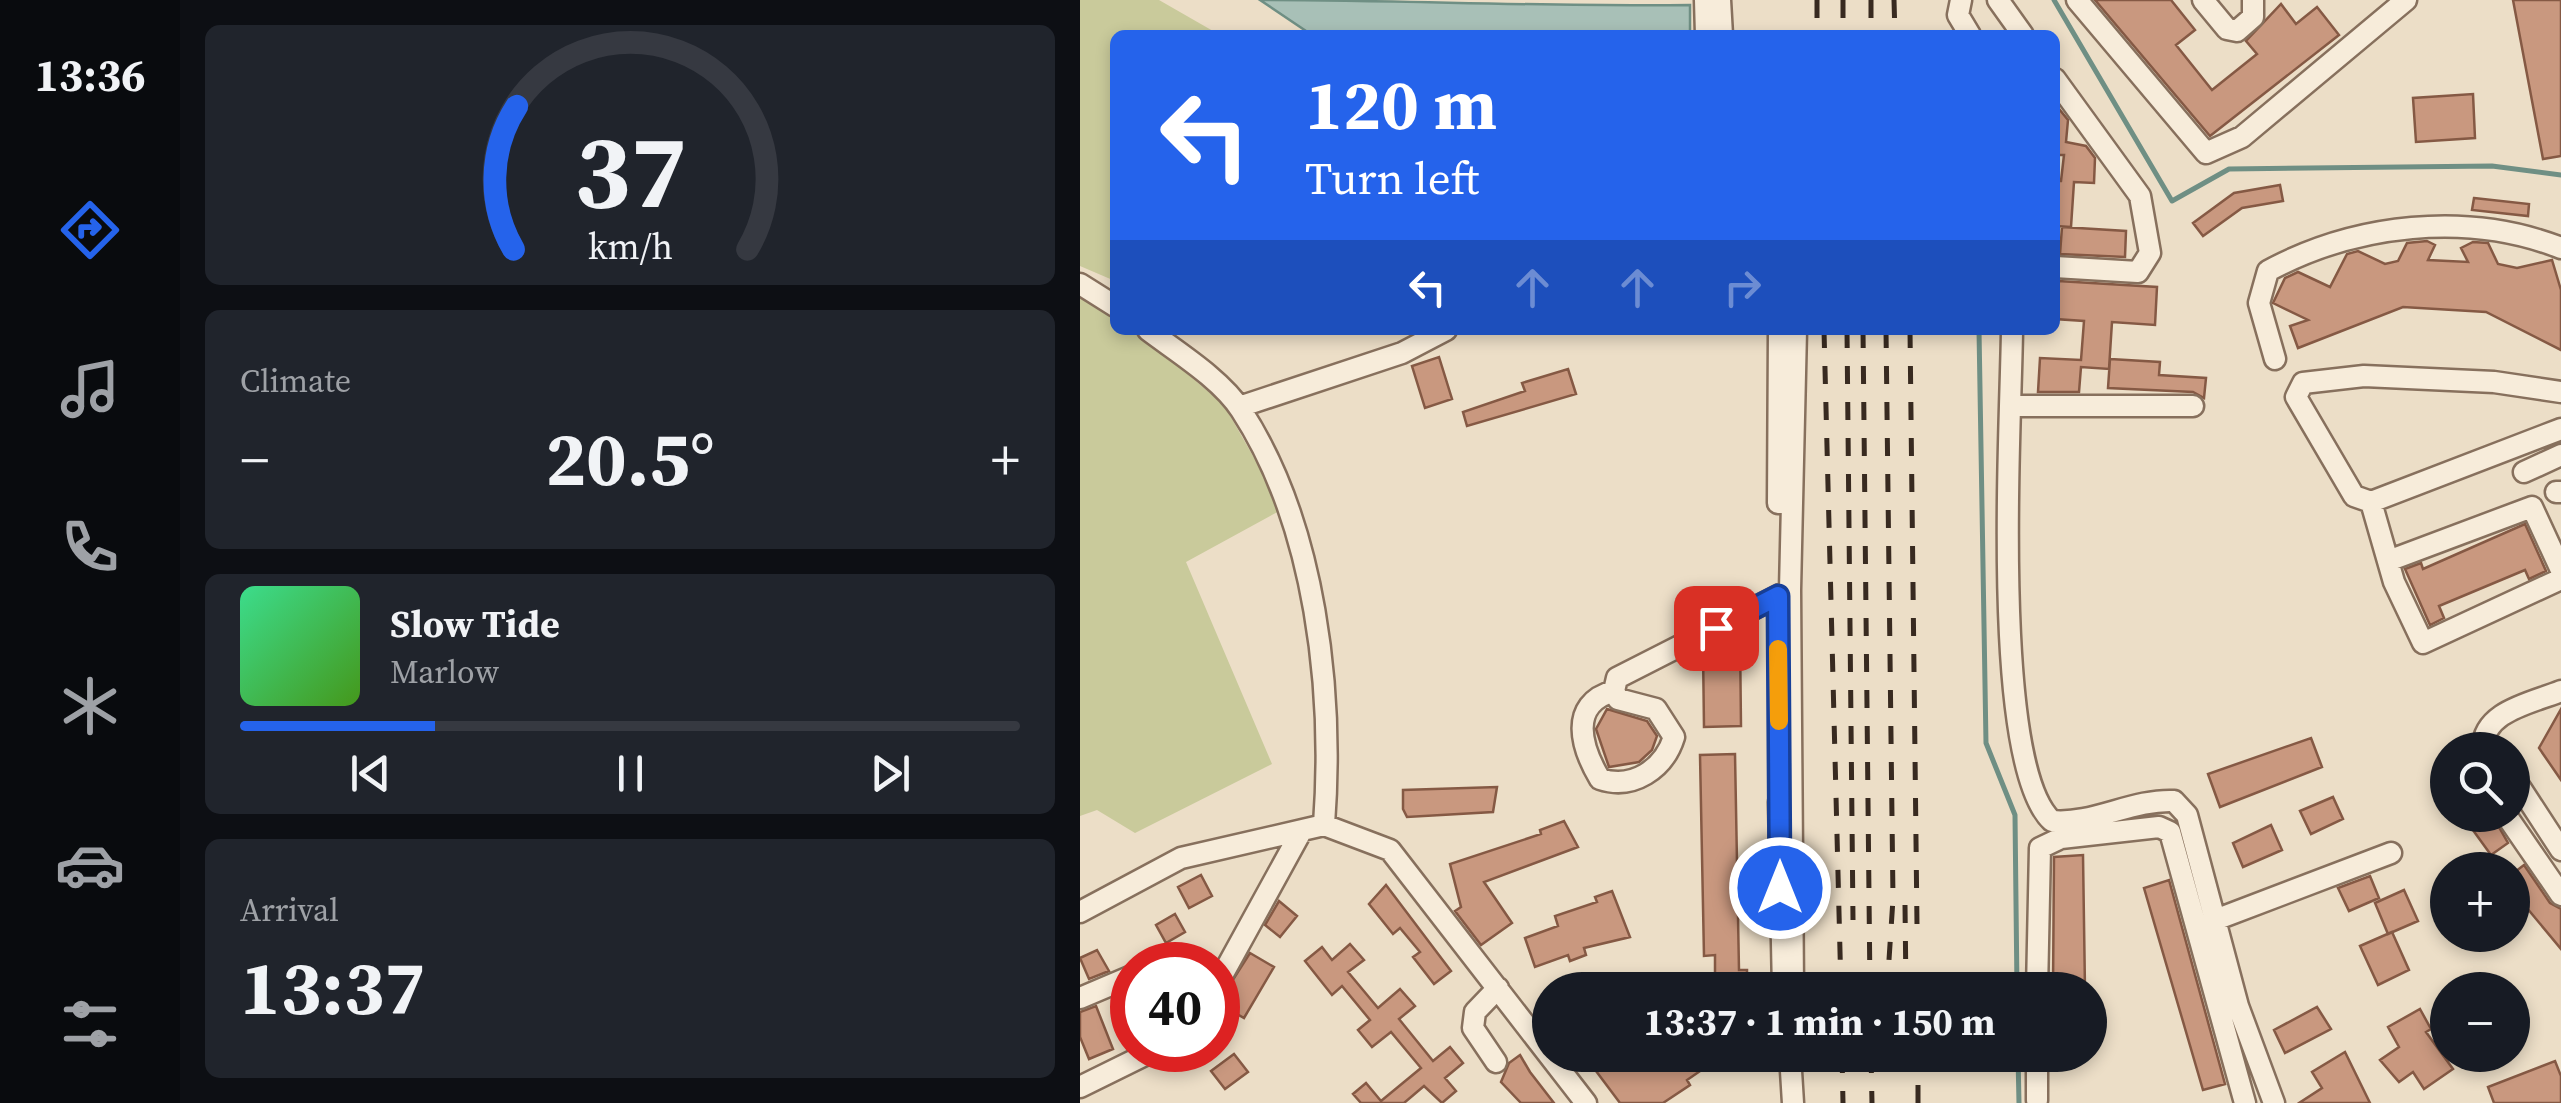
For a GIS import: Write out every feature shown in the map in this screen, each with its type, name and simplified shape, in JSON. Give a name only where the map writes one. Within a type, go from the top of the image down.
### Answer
[{"type":"street","points":[[1961,0],[1958,15],[1967,30]]},
{"type":"street","points":[[1998,0],[2019,30]]},
{"type":"street","points":[[2077,0],[2206,153],[2242,137],[2398,2]]},
{"type":"street","points":[[2203,0],[2227,29],[2236,31],[2253,18],[2253,0]]},
{"type":"street","points":[[1707,30],[1710,1]]},
{"type":"street","points":[[1710,1],[1720,30]]},
{"type":"street","points":[[2060,86],[2140,196],[2150,253],[2138,272],[2060,267]]},
{"type":"street","points":[[2276,359],[2259,302],[2268,270],[2304,251],[2394,229],[2470,226],[2561,248]]},
{"type":"street","points":[[1080,284],[1110,303]]},
{"type":"street","points":[[1154,335],[1240,407],[1288,504],[1308,578],[1330,748],[1324,825]]},
{"type":"street","points":[[1240,407],[1402,353],[1436,335]]},
{"type":"street","points":[[1779,335],[1793,972]]},
{"type":"street","points":[[1783,972],[1784,593],[1796,335]]},
{"type":"street","points":[[2012,335],[2010,669],[2017,731],[2032,796],[2052,821],[2067,822],[2152,800],[2174,802],[2187,816],[2238,1006],[2274,1103]]},
{"type":"street","points":[[2561,392],[2494,382],[2364,376],[2303,383],[2296,396],[2354,496],[2371,502],[2561,428]]},
{"type":"street","points":[[2012,406],[2193,406]]},
{"type":"street","points":[[2524,472],[2561,455]]},
{"type":"street","points":[[2371,502],[2388,560],[2423,644],[2561,579]]},
{"type":"street","points":[[2388,560],[2532,506],[2561,570]]},
{"type":"street","points":[[1614,691],[1604,694],[1582,718],[1580,731],[1600,779],[1622,784],[1654,769],[1674,737],[1656,709],[1626,704],[1614,691],[1614,684],[1625,673],[1784,593]]},
{"type":"street","points":[[2486,732],[2488,724],[2497,717],[2561,691]]},
{"type":"street","points":[[1080,912],[1181,858],[1324,825],[1390,850],[1586,1103]]},
{"type":"street","points":[[2037,972],[2040,848],[2061,838],[2159,826],[2170,832],[2245,1103]]},
{"type":"street","points":[[2530,826],[2561,850]]},
{"type":"street","points":[[1238,942],[1302,830]]},
{"type":"street","points":[[2524,832],[2561,895]]},
{"type":"street","points":[[2215,920],[2390,853]]},
{"type":"street","points":[[1080,998],[1110,985]]},
{"type":"street","points":[[1496,1062],[1473,1028],[1475,1012],[1498,988]]},
{"type":"street","points":[[1080,1087],[1111,1072]]},
{"type":"street","points":[[1791,1072],[1793,1103]]},
{"type":"street","points":[[2037,1072],[2037,1100]]},
{"type":"green space","points":[[1080,0],[1159,0],[1211,30],[1110,30],[1110,279],[1080,266]]},
{"type":"green space","points":[[1080,291],[1110,312],[1110,335],[1142,335],[1224,405],[1283,509],[1186,562],[1272,764],[1135,833],[1097,810],[1080,816]]},
{"type":"shaded area","points":[[1260,0],[1690,5],[1690,30],[1305,30]]},
{"type":"building","points":[[2095,0],[2171,0],[2195,30],[2176,45],[2212,90],[2257,54],[2246,41],[2281,4],[2296,24],[2317,7],[2339,35],[2210,136]]},
{"type":"building","points":[[2513,0],[2561,0],[2561,156],[2543,159]]},
{"type":"building","points":[[2473,94],[2475,138],[2416,142],[2413,98]]},
{"type":"building","points":[[2060,110],[2068,120],[2066,142],[2086,146],[2095,158],[2094,183],[2074,182],[2071,227],[2060,226],[2064,155],[2060,155]]},
{"type":"building","points":[[2280,185],[2283,201],[2242,208],[2203,236],[2193,223],[2234,193]]},
{"type":"building","points":[[2474,198],[2529,204],[2528,216],[2472,210]]},
{"type":"building","points":[[2062,227],[2126,231],[2125,257],[2060,254]]},
{"type":"building","points":[[2427,241],[2435,245],[2428,260],[2468,262],[2461,248],[2473,242],[2488,243],[2498,264],[2517,268],[2552,260],[2561,290],[2561,350],[2486,312],[2403,307],[2298,348],[2290,326],[2308,320],[2273,303],[2285,278],[2298,272],[2330,287],[2347,254],[2358,251],[2385,264],[2398,261],[2407,243]]},
{"type":"building","points":[[2060,281],[2157,287],[2155,325],[2112,322],[2109,369],[2081,367],[2079,392],[2038,392],[2040,358],[2081,360],[2084,321],[2060,319]]},
{"type":"building","points":[[1439,357],[1452,399],[1425,408],[1412,366]]},
{"type":"building","points":[[2110,359],[2160,362],[2159,375],[2206,378],[2204,398],[2193,392],[2108,388]]},
{"type":"building","points":[[1568,369],[1576,394],[1467,426],[1463,412],[1525,391],[1522,383]]},
{"type":"building","points":[[2525,524],[2546,571],[2529,579],[2525,570],[2439,606],[2444,618],[2430,625],[2405,569],[2421,563],[2423,569]]},
{"type":"building","points":[[1727,637],[1740,637],[1741,726],[1704,727],[1703,650]]},
{"type":"building","points":[[1607,709],[1647,721],[1657,736],[1652,750],[1639,762],[1609,767],[1596,729]]},
{"type":"building","points":[[2561,709],[2561,780],[2539,748]]},
{"type":"building","points":[[2311,738],[2322,767],[2220,807],[2208,774]]},
{"type":"building","points":[[1735,754],[1739,970],[1747,972],[1715,972],[1715,955],[1704,956],[1700,755]]},
{"type":"building","points":[[1497,787],[1493,812],[1407,817],[1403,809],[1403,790]]},
{"type":"building","points":[[2333,797],[2343,819],[2311,834],[2300,811]]},
{"type":"building","points":[[1564,821],[1578,847],[1484,882],[1512,923],[1481,945],[1455,911],[1461,907],[1450,864],[1541,834],[1540,830]]},
{"type":"building","points":[[2271,825],[2282,850],[2243,867],[2233,843]]},
{"type":"building","points":[[2474,832],[2502,832],[2508,843],[2489,852]]},
{"type":"building","points":[[2083,855],[2085,972],[2053,972],[2054,857]]},
{"type":"building","points":[[2530,874],[2550,903],[2561,909],[2561,949],[2530,912]]},
{"type":"building","points":[[1201,875],[1212,896],[1189,908],[1178,887]]},
{"type":"building","points":[[2370,876],[2379,898],[2349,911],[2338,888]]},
{"type":"building","points":[[2169,880],[2225,1084],[2203,1090],[2144,888]]},
{"type":"building","points":[[1386,885],[1451,971],[1434,984],[1413,957],[1420,952],[1400,928],[1393,934],[1369,904]]},
{"type":"building","points":[[2404,890],[2418,921],[2388,934],[2375,903]]},
{"type":"building","points":[[1612,891],[1630,937],[1584,948],[1586,955],[1570,961],[1568,955],[1535,967],[1525,938],[1558,926],[1555,916],[1597,902],[1595,897]]},
{"type":"building","points":[[1279,901],[1297,916],[1280,937],[1265,925]]},
{"type":"building","points":[[1175,914],[1185,932],[1165,942],[1156,925]]},
{"type":"building","points":[[2392,932],[2409,970],[2378,985],[2360,946]]},
{"type":"building","points":[[1350,944],[1364,960],[1348,972],[1378,1008],[1400,989],[1415,1006],[1399,1019],[1433,1061],[1450,1047],[1463,1063],[1445,1078],[1456,1091],[1442,1103],[1424,1086],[1404,1103],[1361,1103],[1353,1094],[1366,1083],[1381,1101],[1421,1068],[1391,1032],[1372,1047],[1358,1030],[1370,1020],[1342,986],[1332,995],[1305,961],[1322,947],[1332,960]]},
{"type":"building","points":[[1097,950],[1109,971],[1089,979],[1080,958]]},
{"type":"building","points":[[1250,953],[1274,967],[1244,1018],[1240,1016],[1240,969]]},
{"type":"building","points":[[1096,1006],[1110,1050],[1089,1059],[1080,1037],[1080,1012]]},
{"type":"building","points":[[2317,1007],[2331,1029],[2285,1053],[2274,1030]]},
{"type":"building","points":[[2420,1009],[2430,1027],[2426,1032],[2430,1037],[2430,1072],[2449,1072],[2424,1089],[2413,1072],[2399,1082],[2380,1060],[2399,1047],[2388,1027]]},
{"type":"building","points":[[2345,1052],[2370,1103],[2299,1103],[2322,1088],[2312,1072]]},
{"type":"building","points":[[1520,1055],[1554,1103],[1521,1103],[1501,1082],[1509,1063]]},
{"type":"building","points":[[2555,1061],[2561,1076],[2561,1103],[2494,1103],[2488,1087]]},
{"type":"building","points":[[1240,1062],[1248,1072],[1225,1089],[1212,1072],[1240,1072]]},
{"type":"building","points":[[1597,1072],[1699,1072],[1687,1080],[1690,1085],[1663,1103],[1620,1103]]},
{"type":"waterway","points":[[2054,0],[2172,201],[2229,169],[2492,166],[2561,175]]},
{"type":"waterway","points":[[1979,335],[1986,743],[2015,815],[2017,972]]},
{"type":"waterway","points":[[2018,1072],[2019,1103]]},
{"type":"railway","points":[[1817,0],[1817,30]]},
{"type":"railway","points":[[1843,0],[1843,30]]},
{"type":"railway","points":[[1871,0],[1871,30]]},
{"type":"railway","points":[[1894,0],[1895,30]]},
{"type":"railway","points":[[1824,335],[1841,972]]},
{"type":"railway","points":[[1847,335],[1853,920]]},
{"type":"railway","points":[[1863,335],[1870,972]]},
{"type":"railway","points":[[1886,335],[1893,899],[1888,972]]},
{"type":"railway","points":[[1910,335],[1917,925]]},
{"type":"railway","points":[[1905,905],[1906,972]]},
{"type":"railway","points":[[1842,1072],[1843,1103]]},
{"type":"railway","points":[[1871,1072],[1872,1103]]},
{"type":"railway","points":[[1918,1072],[1918,1103]]},
{"type":"slow traffic","points":[[1778,649],[1779,721]]},
{"type":"route","points":[[1716,628],[1778,596],[1780,888]]}]
